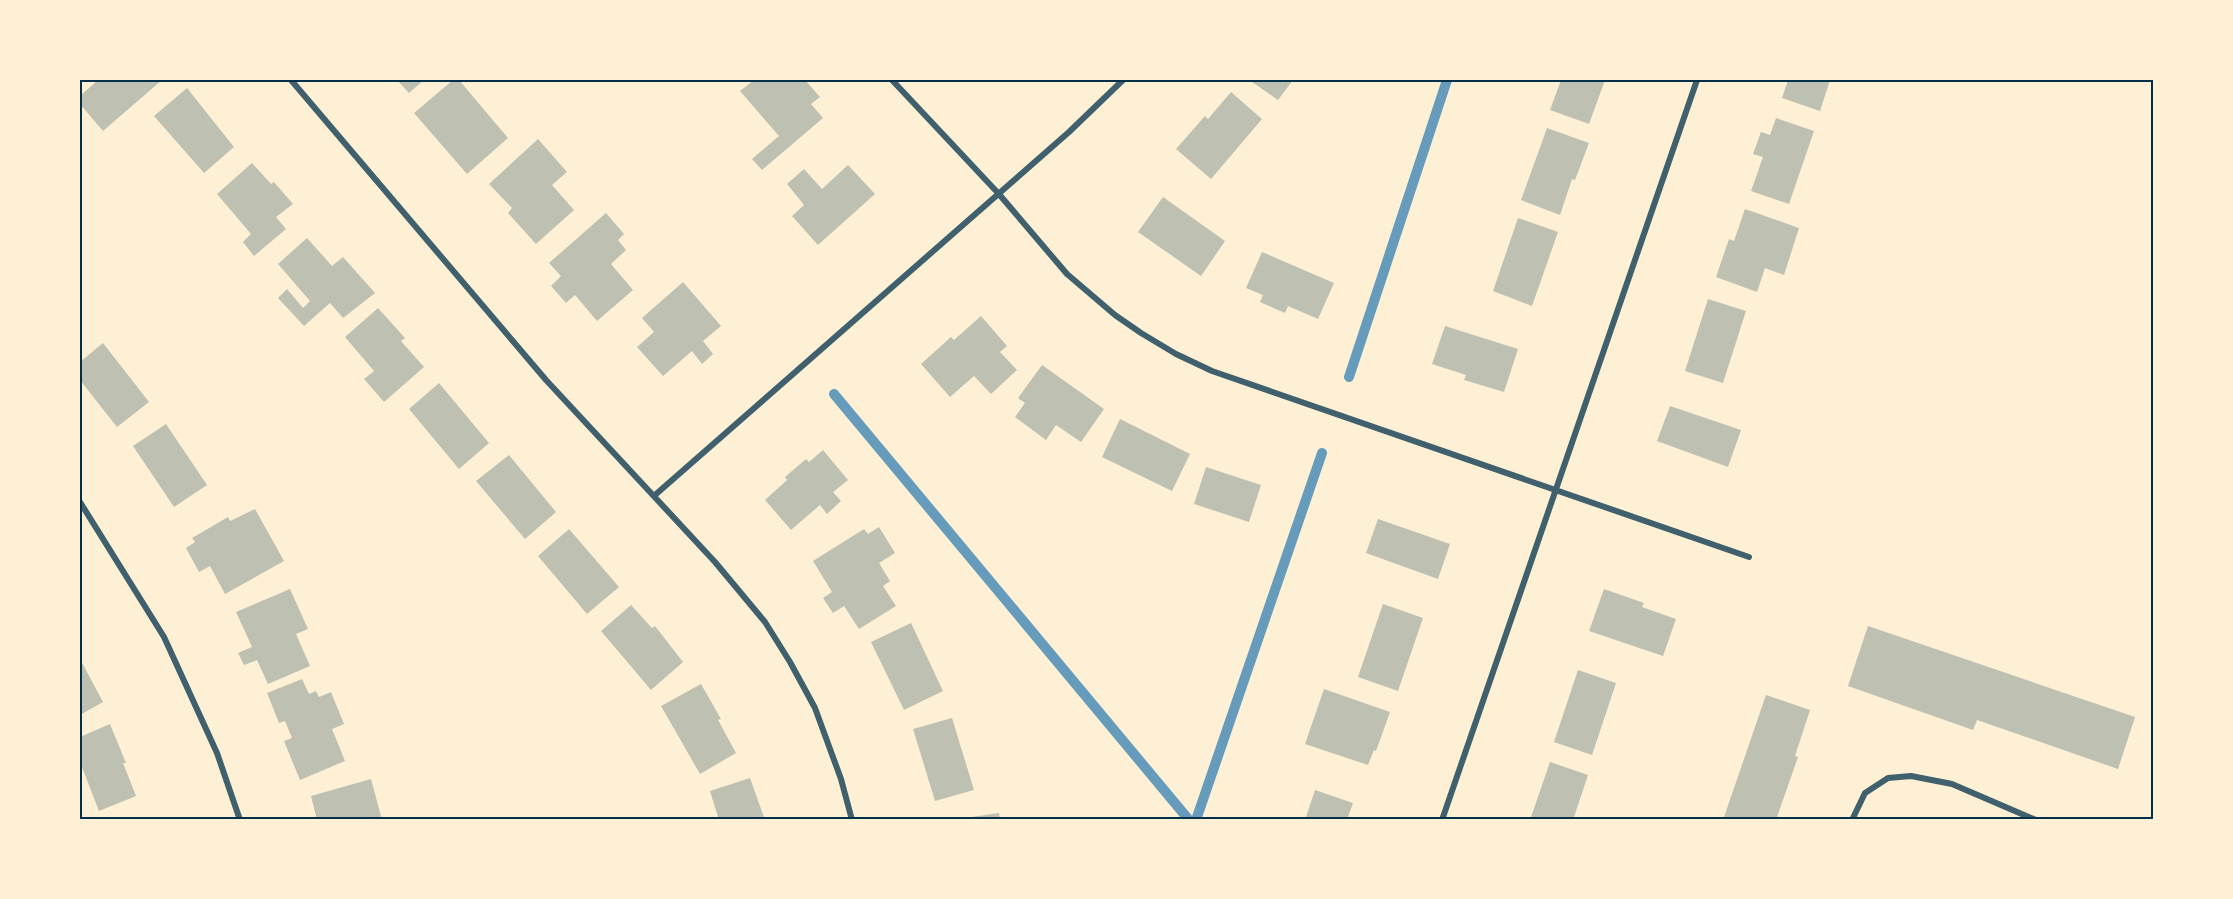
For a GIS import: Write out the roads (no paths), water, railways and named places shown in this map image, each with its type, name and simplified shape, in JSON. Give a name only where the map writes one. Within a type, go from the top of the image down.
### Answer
[{"type":"street","points":[[291,80],[546,380],[655,495],[765,622],[806,689],[825,732],[852,819]]},
{"type":"street","points":[[892,80],[998,194],[1067,274],[1128,324],[1176,354],[1212,371],[1749,557]]},
{"type":"street","points":[[655,495],[1069,132],[1123,80]]},
{"type":"street","points":[[1442,819],[1697,80]]},
{"type":"street","points":[[80,502],[164,637],[217,753],[240,819]]},
{"type":"street","points":[[1852,819],[1865,793],[1888,778],[1911,776],[1952,784],[2036,819]]},
{"type":"waterway","points":[[1349,377],[1447,80]]},
{"type":"waterway","points":[[834,394],[1189,820]]},
{"type":"waterway","points":[[1196,820],[1322,453]]}]
